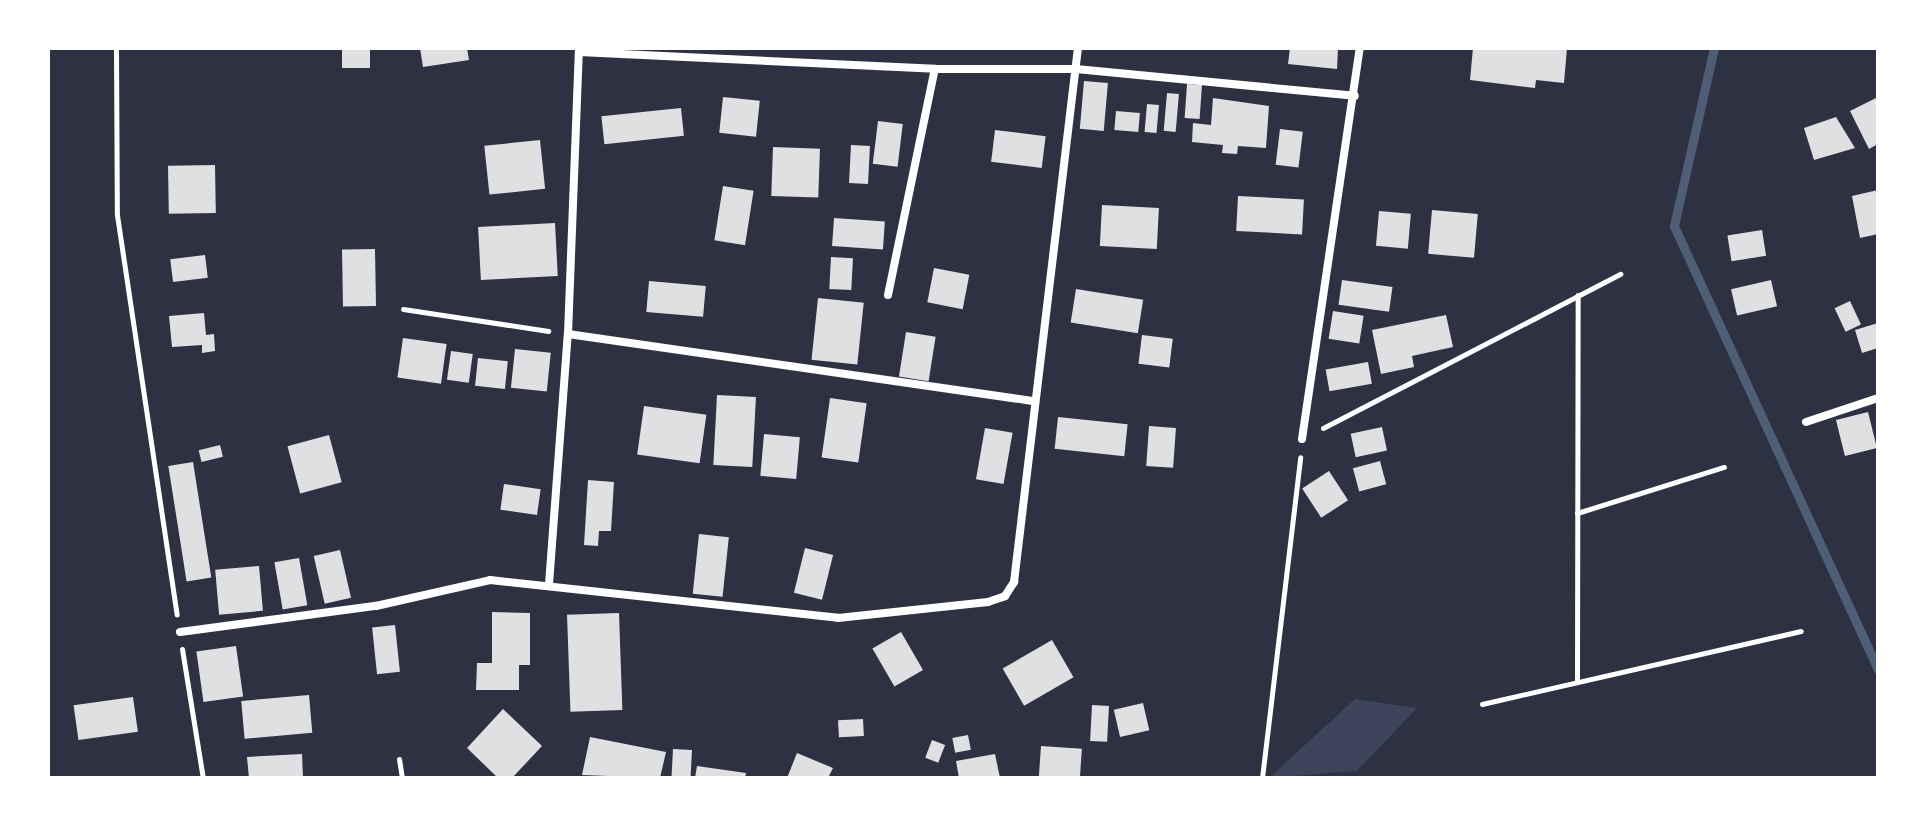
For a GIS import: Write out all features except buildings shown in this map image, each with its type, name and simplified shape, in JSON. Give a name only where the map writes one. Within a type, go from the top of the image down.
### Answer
[{"type":"street","points":[[180,632],[376,606],[490,580],[549,584],[838,618],[988,602],[1005,596],[1014,582],[1078,48]]},
{"type":"street","points":[[1302,439],[1360,48]]},
{"type":"street","points":[[549,584],[568,334],[579,50],[935,69],[1076,69],[1355,96]]},
{"type":"street","points":[[888,295],[935,69]]},
{"type":"street","points":[[568,334],[1034,401]]},
{"type":"street","points":[[1806,422],[1878,398]]},
{"type":"path","points":[[116,48],[117,215],[203,778]]},
{"type":"path","points":[[1262,778],[1302,439],[1620,274]]},
{"type":"path","points":[[1577,682],[1578,295]]},
{"type":"path","points":[[403,309],[568,334]]},
{"type":"path","points":[[1577,513],[1724,467]]},
{"type":"path","points":[[1482,704],[1801,631]]},
{"type":"path","points":[[399,759],[402,778]]},
{"type":"shaded area","points":[[1355,699],[1417,708],[1357,771],[1269,778]]},
{"type":"waterway","points":[[1714,48],[1674,226],[1878,670]]}]
